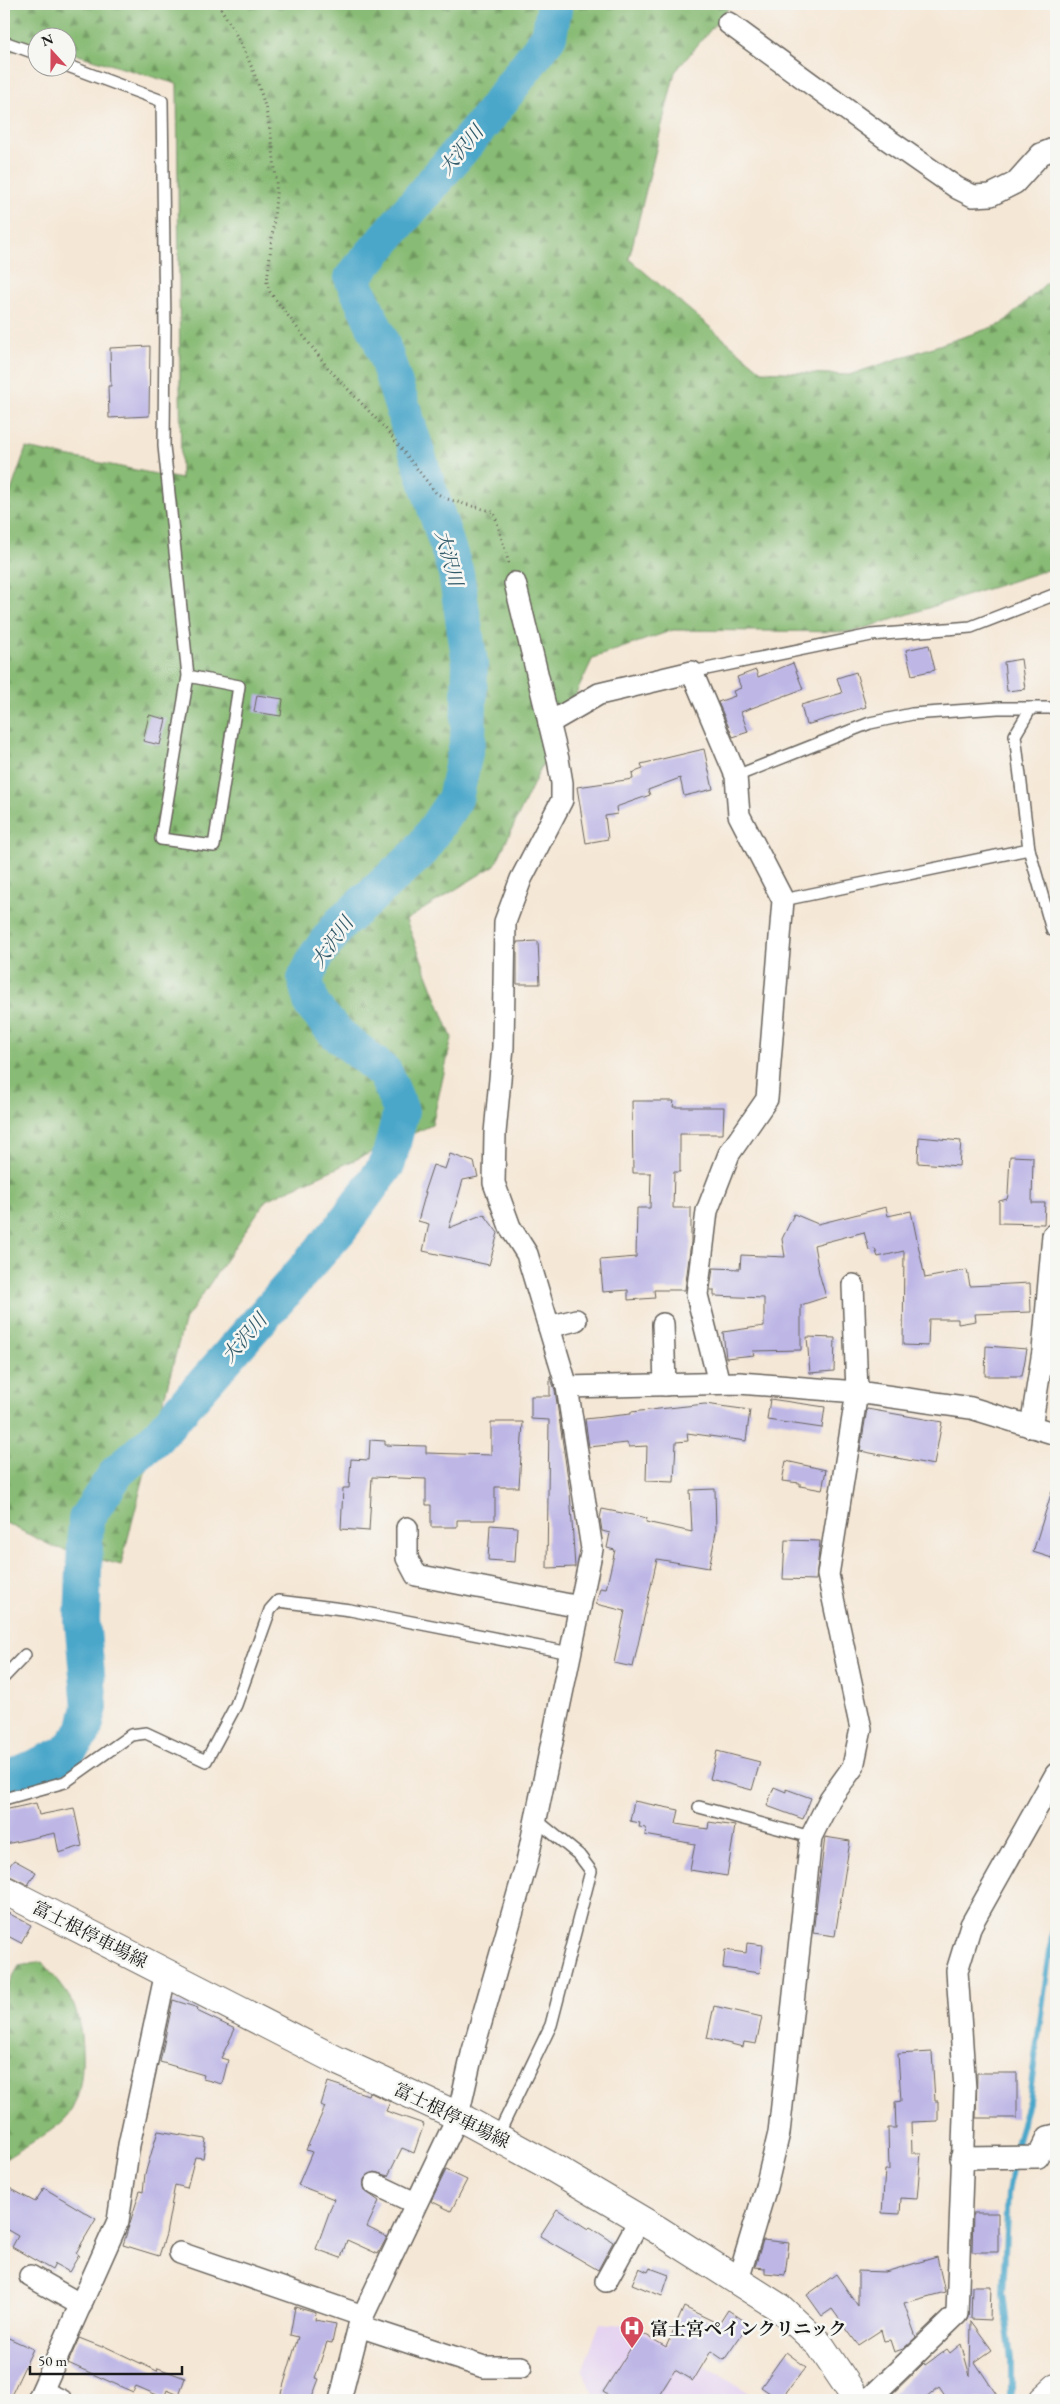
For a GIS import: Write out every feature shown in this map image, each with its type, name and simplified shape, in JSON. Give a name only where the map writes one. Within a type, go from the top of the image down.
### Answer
[{"type":"main road","name":"富士根停車場線","points":[[4,1890],[338,2061],[458,2116],[640,2219],[780,2308],[820,2345],[857,2400]]},
{"type":"main road","points":[[1043,2400],[1056,2388]]},
{"type":"street","points":[[728,23],[892,142],[958,188],[973,196],[991,195],[1015,183],[1041,154],[1056,148]]},
{"type":"street","points":[[340,2400],[361,2321],[415,2202],[458,2116],[472,2054],[527,1862],[592,1549],[567,1388],[527,1254],[510,1227],[494,1183],[495,1133],[503,1047],[505,922],[521,879],[562,800],[562,783],[515,583]]},
{"type":"street","points":[[549,723],[599,694],[692,672],[736,776],[739,815],[783,900],[767,1099],[729,1154],[707,1211],[698,1295],[719,1383]]},
{"type":"street","points":[[1031,1426],[1043,1351],[1053,1235]]},
{"type":"street","points":[[738,2280],[766,2186],[779,2133],[812,1837],[830,1799],[853,1767],[861,1729],[828,1575],[857,1392],[853,1285]]},
{"type":"street","points":[[550,1327],[576,1320]]},
{"type":"street","points":[[663,1324],[665,1385]]},
{"type":"street","points":[[567,1388],[739,1383],[857,1392],[971,1408],[1056,1434]]},
{"type":"street","points":[[406,1528],[407,1558],[416,1575],[580,1607]]},
{"type":"street","points":[[868,2400],[958,2314],[961,2250],[961,2158],[965,2089],[957,1971],[971,1925],[1056,1774]]},
{"type":"street","points":[[61,2400],[40,2396],[118,2221],[129,2145],[166,1972]]},
{"type":"street","points":[[961,2158],[1038,2158],[1048,2137],[1056,2135]]},
{"type":"street","points":[[375,2184],[415,2202]]},
{"type":"street","points":[[606,2281],[640,2219]]},
{"type":"street","points":[[180,2253],[484,2367],[521,2367]]},
{"type":"street","points":[[30,2276],[80,2305]]},
{"type":"lane","points":[[4,42],[28,50]]},
{"type":"lane","points":[[78,70],[162,101],[164,446],[188,676],[162,838],[214,846],[239,686],[188,676]]},
{"type":"lane","points":[[692,672],[871,635],[971,627],[1056,594]]},
{"type":"lane","points":[[1031,708],[1015,735],[1028,848],[1052,930]]},
{"type":"lane","points":[[736,776],[870,723],[912,714],[1056,708]]},
{"type":"lane","points":[[783,900],[1028,848]]},
{"type":"lane","points":[[4,1799],[66,1782],[131,1735],[146,1733],[206,1761],[236,1705],[270,1610],[278,1601],[350,1610],[570,1652]]},
{"type":"lane","points":[[4,1677],[25,1655]]},
{"type":"lane","points":[[699,1808],[812,1837]]},
{"type":"lane","points":[[497,2137],[551,2025],[591,1871],[580,1855],[535,1819]]},
{"type":"path","points":[[218,4],[239,37],[251,63],[264,95],[272,128],[276,192],[267,282],[270,292],[328,368],[384,428],[436,493],[447,499],[494,512],[515,583]]},
{"type":"shaded area","name":"富士宮ペインクリニック","points":[[600,2323],[636,2326],[762,2400],[598,2400],[582,2371]]},
{"type":"green space","points":[[4,4],[732,4],[675,72],[629,259],[762,371],[849,375],[1002,324],[1056,274],[1056,567],[853,632],[673,630],[593,658],[495,865],[406,920],[452,1038],[432,1125],[266,1200],[184,1322],[121,1565],[54,1547],[4,1522],[4,511],[26,448],[181,479],[177,84],[78,55],[78,28],[28,28],[28,44],[4,55]]},
{"type":"green space","points":[[42,1962],[64,1989],[74,2006],[78,2018],[82,2048],[81,2081],[72,2109],[64,2120],[4,2160],[4,2001],[9,1983],[19,1966]]},
{"type":"building","points":[[150,346],[149,416],[109,418],[108,386],[111,386],[110,348]]},
{"type":"building","points":[[929,645],[935,670],[912,675],[906,650]]},
{"type":"building","points":[[1021,659],[1025,689],[1007,691],[1004,662]]},
{"type":"building","points":[[793,663],[803,689],[741,712],[748,732],[733,737],[718,702],[735,696],[733,691],[741,688],[737,677],[756,670],[758,677]]},
{"type":"building","points":[[856,672],[866,707],[806,725],[801,705],[842,693],[837,678]]},
{"type":"building","points":[[257,695],[283,699],[281,716],[254,712]]},
{"type":"building","points":[[149,715],[166,719],[160,745],[143,741]]},
{"type":"building","points":[[704,749],[713,789],[684,796],[680,778],[648,790],[650,795],[616,807],[617,814],[605,816],[608,839],[586,843],[577,787],[633,779],[632,773],[643,769],[641,764]]},
{"type":"building","points":[[538,941],[540,984],[517,984],[517,942]]},
{"type":"building","points":[[632,1101],[674,1101],[673,1107],[724,1107],[723,1134],[680,1134],[680,1172],[674,1172],[673,1208],[691,1208],[691,1242],[685,1290],[654,1290],[655,1298],[628,1300],[628,1290],[603,1292],[600,1260],[636,1257],[637,1208],[650,1208],[651,1173],[633,1173]]},
{"type":"building","points":[[919,1137],[961,1141],[959,1166],[918,1163]]},
{"type":"building","points":[[450,1154],[474,1162],[478,1177],[463,1180],[449,1228],[484,1214],[498,1233],[489,1265],[423,1251],[429,1224],[418,1221],[426,1192],[424,1192],[433,1165],[445,1169]]},
{"type":"building","points":[[1010,1156],[1033,1157],[1032,1203],[1045,1203],[1044,1224],[999,1223],[999,1201],[1007,1199],[1008,1195]]},
{"type":"building","points":[[886,1207],[888,1216],[911,1211],[925,1278],[967,1270],[970,1286],[1030,1283],[1031,1312],[975,1314],[976,1321],[958,1324],[958,1319],[929,1319],[928,1346],[903,1345],[904,1251],[878,1257],[875,1249],[869,1250],[864,1232],[814,1245],[826,1297],[801,1305],[801,1350],[753,1351],[754,1355],[726,1358],[723,1332],[764,1326],[764,1298],[714,1296],[714,1290],[710,1290],[713,1268],[740,1269],[741,1255],[785,1257],[782,1239],[794,1214],[818,1224]]},
{"type":"building","points":[[807,1337],[835,1338],[834,1371],[810,1373]]},
{"type":"building","points":[[986,1346],[1027,1349],[1022,1376],[985,1376]]},
{"type":"building","points":[[550,1376],[555,1390],[570,1492],[575,1567],[547,1568],[549,1420],[531,1419],[531,1396],[550,1396]]},
{"type":"building","points":[[770,1399],[825,1407],[822,1428],[767,1420]]},
{"type":"building","points":[[705,1404],[750,1410],[746,1441],[687,1433],[688,1441],[676,1442],[674,1482],[646,1481],[647,1446],[629,1447],[627,1443],[589,1447],[585,1419]]},
{"type":"building","points":[[867,1409],[942,1422],[934,1465],[860,1451]]},
{"type":"building","points":[[491,1422],[523,1422],[519,1487],[495,1487],[495,1520],[457,1520],[457,1527],[431,1527],[431,1505],[426,1505],[426,1479],[372,1477],[369,1531],[341,1529],[343,1488],[349,1488],[351,1459],[369,1460],[370,1440],[385,1441],[385,1445],[426,1446],[426,1453],[491,1455]]},
{"type":"building","points":[[786,1461],[826,1470],[822,1490],[800,1486],[800,1483],[782,1481]]},
{"type":"building","points":[[715,1489],[716,1532],[709,1568],[657,1559],[633,1667],[614,1663],[625,1611],[596,1604],[600,1588],[606,1589],[615,1550],[607,1548],[610,1533],[602,1531],[600,1518],[602,1509],[647,1518],[646,1522],[692,1532],[690,1490]]},
{"type":"building","points":[[1052,1491],[1056,1491],[1056,1556],[1052,1555],[1052,1558],[1033,1552]]},
{"type":"building","points":[[490,1525],[517,1527],[515,1562],[488,1560]]},
{"type":"building","points":[[785,1540],[820,1541],[816,1580],[783,1579]]},
{"type":"building","points":[[717,1751],[760,1762],[752,1790],[710,1779]]},
{"type":"building","points":[[774,1787],[786,1792],[786,1789],[811,1798],[803,1819],[767,1806]]},
{"type":"building","points":[[634,1801],[679,1810],[676,1824],[708,1829],[709,1822],[735,1826],[727,1876],[690,1870],[695,1844],[645,1835],[646,1828],[639,1827],[640,1823],[630,1821]]},
{"type":"building","points":[[36,1803],[39,1815],[74,1808],[82,1846],[59,1853],[55,1833],[6,1844],[4,1810]]},
{"type":"building","points":[[825,1837],[850,1841],[835,1936],[813,1933]]},
{"type":"building","points":[[14,1860],[36,1872],[28,1885],[4,1873]]},
{"type":"building","points":[[8,1913],[31,1925],[21,1943],[4,1934],[4,1922]]},
{"type":"building","points":[[747,1943],[763,1945],[760,1973],[723,1968],[725,1950],[746,1953]]},
{"type":"building","points":[[173,2000],[198,2008],[197,2011],[235,2029],[221,2058],[228,2060],[222,2084],[203,2079],[204,2075],[160,2062]]},
{"type":"building","points":[[714,2006],[762,2017],[756,2044],[744,2042],[743,2047],[707,2038]]},
{"type":"building","points":[[932,2052],[935,2101],[938,2101],[938,2121],[911,2122],[912,2153],[921,2153],[917,2199],[901,2198],[900,2214],[882,2213],[885,2170],[889,2170],[888,2128],[896,2128],[895,2102],[901,2101],[898,2054]]},
{"type":"building","points":[[977,2073],[1017,2073],[1017,2118],[976,2118]]},
{"type":"building","points":[[328,2082],[368,2095],[369,2092],[390,2102],[386,2111],[424,2124],[414,2153],[402,2148],[388,2176],[374,2172],[364,2179],[365,2191],[379,2201],[367,2227],[387,2237],[378,2254],[347,2240],[341,2258],[316,2249],[334,2199],[298,2185],[312,2152],[306,2150],[325,2107],[321,2105]]},
{"type":"building","points":[[158,2131],[206,2139],[203,2158],[195,2157],[187,2188],[175,2185],[166,2234],[159,2256],[123,2245],[140,2191],[143,2192],[145,2174]]},
{"type":"building","points":[[446,2170],[467,2180],[451,2211],[431,2201]]},
{"type":"building","points":[[4,2185],[35,2202],[44,2188],[96,2219],[76,2253],[79,2255],[69,2272],[55,2264],[52,2270],[12,2247],[18,2236],[4,2228]]},
{"type":"building","points":[[557,2209],[613,2242],[598,2270],[540,2236]]},
{"type":"building","points":[[973,2213],[998,2213],[998,2252],[972,2252]]},
{"type":"building","points":[[763,2240],[789,2243],[785,2275],[765,2273],[765,2268],[755,2267]]},
{"type":"building","points":[[937,2257],[945,2292],[904,2303],[916,2337],[903,2349],[894,2352],[890,2340],[884,2341],[881,2330],[858,2345],[832,2309],[822,2316],[807,2295],[836,2274],[858,2306],[858,2271],[885,2272]]},
{"type":"building","points":[[639,2268],[648,2272],[650,2268],[669,2275],[662,2296],[632,2284]]},
{"type":"building","points":[[972,2286],[991,2286],[990,2320],[971,2319]]},
{"type":"building","points":[[295,2307],[316,2313],[315,2320],[336,2324],[332,2343],[327,2342],[315,2378],[319,2379],[311,2400],[279,2400],[298,2337],[290,2335]]},
{"type":"building","points":[[684,2307],[719,2324],[728,2310],[749,2324],[724,2360],[711,2351],[693,2381],[675,2370],[656,2400],[616,2400],[603,2392],[641,2332],[666,2347]]},
{"type":"building","points":[[971,2321],[992,2350],[975,2362],[1000,2400],[948,2400],[939,2387],[924,2400],[886,2400],[924,2363],[925,2365],[947,2349],[950,2353],[961,2344],[970,2376]]},
{"type":"building","points":[[4,2336],[33,2349],[9,2400],[4,2400]]},
{"type":"building","points":[[79,2338],[102,2347],[102,2345],[157,2371],[158,2368],[185,2378],[179,2395],[167,2390],[164,2398],[136,2386],[133,2392],[68,2363]]},
{"type":"building","points":[[786,2352],[806,2367],[780,2400],[761,2387]]},
{"type":"waterway","name":"大沢川","points":[[4,1781],[66,1753],[84,1731],[90,1707],[82,1620],[86,1519],[117,1472],[156,1438],[340,1229],[388,1163],[401,1111],[385,1073],[334,1031],[312,1005],[305,979],[317,955],[340,924],[419,853],[455,799],[468,739],[470,663],[456,573],[381,341],[352,278],[487,119],[549,36],[555,4]]},
{"type":"waterway","points":[[1011,2400],[1011,2361],[1003,2293],[1008,2193],[1017,2140],[1029,2100],[1056,1908]]},
{"type":"place","name":"富士宮ペインクリニック","points":[[632,2349]]}]
